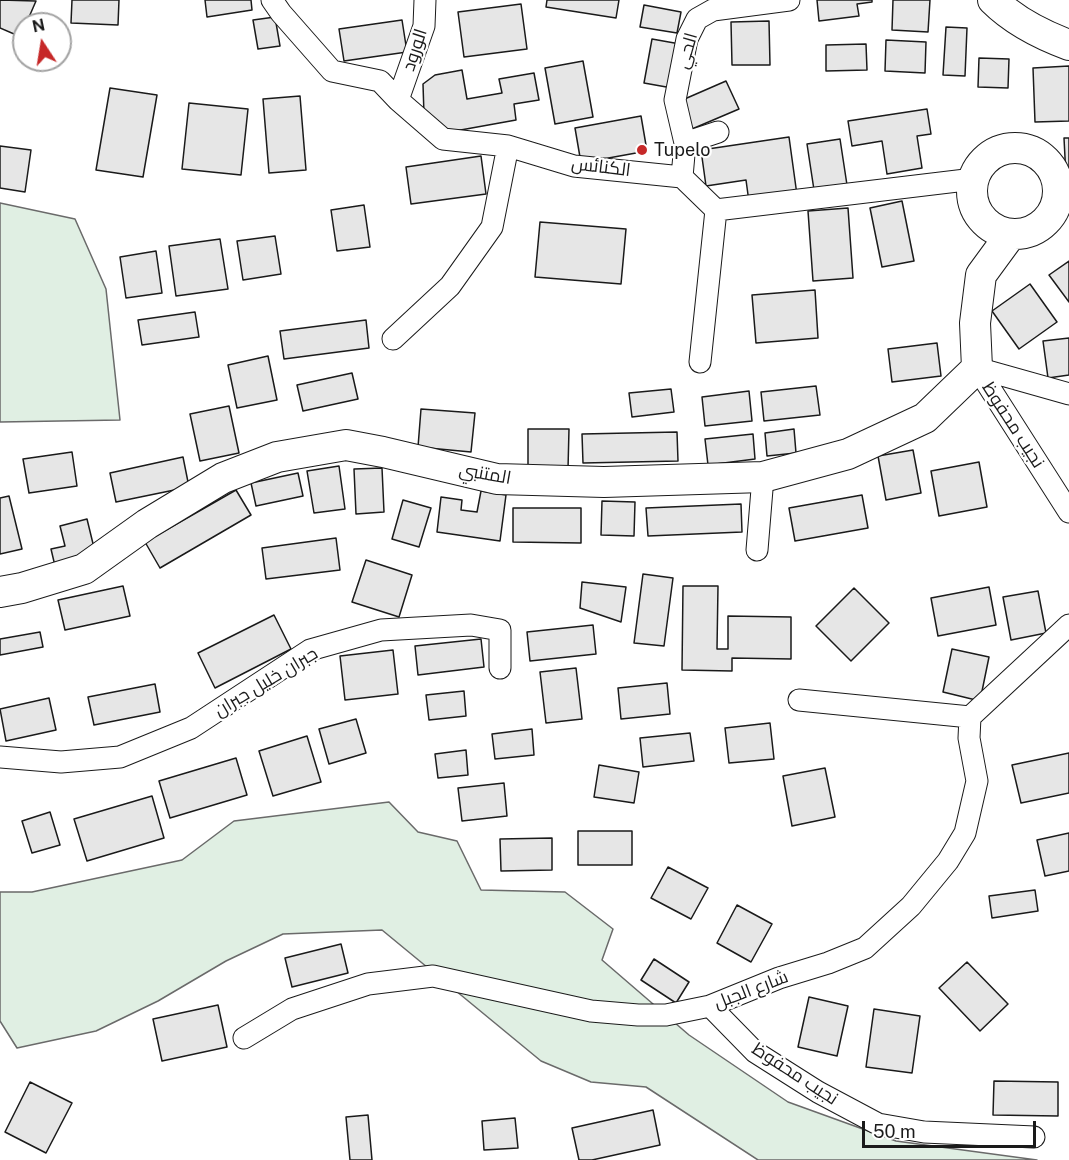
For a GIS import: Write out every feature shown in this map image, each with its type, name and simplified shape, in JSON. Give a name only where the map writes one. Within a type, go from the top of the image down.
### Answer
[{"type":"street","name":"الكنائس","points":[[272,0],[332,71],[380,81],[443,139],[508,146],[574,166],[682,177]]},
{"type":"street","name":"الورود","points":[[398,99],[424,26],[425,0]]},
{"type":"street","name":"الحي","points":[[682,177],[686,143],[675,100],[687,39],[697,19],[713,10],[789,0]]},
{"type":"street","points":[[993,0],[1006,12],[1069,45]]},
{"type":"street","points":[[686,143],[718,132]]},
{"type":"street","points":[[393,339],[450,286],[492,226],[508,146]]},
{"type":"street","points":[[1023,149],[1042,158],[1052,168],[1064,195],[1042,224],[1028,232],[1011,234],[996,230],[984,221],[976,208],[972,194],[974,179],[980,166],[989,157],[1002,150],[1023,149]]},
{"type":"street","points":[[682,177],[716,210]]},
{"type":"street","points":[[716,210],[974,179]]},
{"type":"street","points":[[700,362],[716,210]]},
{"type":"street","name":"نجيب محفوظ","points":[[1011,234],[981,275],[975,323],[977,368],[1069,512]]},
{"type":"street","points":[[977,368],[1069,394]]},
{"type":"street","name":"المتنبي","points":[[0,592],[22,588],[84,569],[147,524],[223,478],[277,458],[346,445],[497,479],[604,482],[763,477],[848,454],[925,418],[977,368]]},
{"type":"street","points":[[758,550],[763,477]]},
{"type":"street","name":"جبران خليل جبران","points":[[0,757],[61,762],[120,757],[191,728],[310,650],[381,630],[471,625],[500,630],[500,668]]},
{"type":"street","points":[[800,700],[970,717],[1069,625]]},
{"type":"street","name":"شارع الجبل","points":[[244,1038],[292,1009],[368,984],[433,976],[591,1011],[666,1015],[710,1006],[779,978],[828,963],[865,948],[911,906],[948,861],[965,832],[977,781],[969,738],[970,717]]},
{"type":"street","name":"نجيب محفوظ","points":[[710,1006],[755,1052],[818,1092],[878,1124],[924,1132],[1034,1137]]},
{"type":"green space","points":[[0,203],[75,219],[106,289],[120,420],[0,422]]},
{"type":"green space","points":[[389,802],[418,832],[457,841],[481,890],[565,892],[613,929],[602,960],[689,1035],[788,1102],[896,1141],[1037,1160],[758,1160],[646,1087],[591,1082],[541,1061],[382,930],[283,934],[226,961],[158,1001],[96,1031],[17,1048],[0,1021],[0,892],[32,892],[182,860],[234,821]]},
{"type":"building","points":[[0,0],[36,1],[31,12],[12,12],[12,33],[0,28]]},
{"type":"building","points":[[72,0],[119,0],[118,25],[72,23]]},
{"type":"building","points":[[205,0],[251,0],[252,10],[207,17]]},
{"type":"building","points":[[547,0],[619,0],[616,18],[546,7]]},
{"type":"building","points":[[817,0],[872,0],[872,2],[857,4],[859,16],[819,21]]},
{"type":"building","points":[[893,0],[930,0],[928,32],[892,30]]},
{"type":"building","points":[[521,4],[527,49],[464,57],[458,12]]},
{"type":"building","points":[[644,5],[681,12],[677,33],[640,27]]},
{"type":"building","points":[[275,17],[280,46],[258,49],[253,20]]},
{"type":"building","points":[[402,20],[407,52],[344,61],[339,29]]},
{"type":"building","points":[[769,21],[770,65],[732,65],[731,22]]},
{"type":"building","points":[[946,27],[967,28],[965,76],[943,75]]},
{"type":"building","points":[[652,39],[680,44],[672,88],[644,83]]},
{"type":"building","points":[[886,40],[926,42],[925,73],[885,71]]},
{"type":"building","points":[[866,44],[867,70],[826,71],[826,45]]},
{"type":"building","points":[[979,58],[1009,59],[1008,88],[978,87]]},
{"type":"building","points":[[583,61],[593,117],[555,124],[545,68]]},
{"type":"building","points":[[1069,66],[1069,121],[1035,122],[1033,68]]},
{"type":"building","points":[[462,70],[467,99],[502,93],[499,79],[534,73],[539,100],[514,104],[516,120],[444,133],[424,115],[423,84],[435,75]]},
{"type":"building","points":[[726,81],[739,109],[692,129],[680,101]]},
{"type":"building","points":[[110,88],[157,95],[143,177],[96,170]]},
{"type":"building","points":[[300,96],[306,170],[269,173],[263,99]]},
{"type":"building","points":[[189,103],[248,109],[241,175],[182,169]]},
{"type":"building","points":[[927,109],[931,134],[917,136],[922,168],[887,174],[882,141],[852,146],[848,121]]},
{"type":"building","points":[[641,116],[647,151],[581,163],[575,128]]},
{"type":"building","points":[[789,137],[797,195],[749,202],[746,180],[706,186],[701,150]]},
{"type":"building","points":[[1064,138],[1069,138],[1069,176],[1066,177]]},
{"type":"building","points":[[840,139],[847,185],[814,190],[807,144]]},
{"type":"building","points":[[0,146],[31,150],[25,192],[0,188]]},
{"type":"building","points":[[481,156],[486,194],[411,204],[406,167]]},
{"type":"building","points":[[902,201],[914,261],[882,267],[870,208]]},
{"type":"building","points":[[364,205],[370,247],[337,251],[331,210]]},
{"type":"building","points":[[848,208],[853,278],[813,281],[808,211]]},
{"type":"building","points":[[540,222],[626,229],[621,284],[535,277]]},
{"type":"building","points":[[275,236],[281,274],[243,280],[237,241]]},
{"type":"building","points":[[220,239],[228,289],[176,296],[169,246]]},
{"type":"building","points":[[156,251],[162,293],[126,298],[120,257]]},
{"type":"building","points":[[1069,261],[1069,302],[1049,275]]},
{"type":"building","points":[[1030,284],[1057,322],[1019,349],[992,311]]},
{"type":"building","points":[[815,290],[818,338],[756,343],[752,295]]},
{"type":"building","points":[[195,312],[199,337],[142,345],[138,320]]},
{"type":"building","points":[[366,320],[369,348],[284,359],[280,331]]},
{"type":"building","points":[[1069,338],[1069,375],[1048,378],[1043,341]]},
{"type":"building","points":[[937,343],[941,376],[892,382],[888,349]]},
{"type":"building","points":[[268,356],[277,400],[237,408],[228,365]]},
{"type":"building","points":[[352,373],[358,399],[303,411],[297,385]]},
{"type":"building","points":[[816,386],[820,415],[764,421],[761,392]]},
{"type":"building","points":[[671,389],[674,412],[632,417],[629,393]]},
{"type":"building","points":[[749,391],[752,421],[705,426],[702,397]]},
{"type":"building","points":[[229,406],[239,453],[200,461],[190,414]]},
{"type":"building","points":[[421,409],[475,413],[471,452],[418,447]]},
{"type":"building","points":[[528,429],[569,429],[568,469],[528,469]]},
{"type":"building","points":[[794,429],[796,453],[767,456],[765,433]]},
{"type":"building","points":[[677,432],[678,461],[583,463],[582,434]]},
{"type":"building","points":[[753,434],[755,459],[708,465],[705,439]]},
{"type":"building","points":[[913,450],[921,493],[886,500],[878,456]]},
{"type":"building","points":[[72,452],[77,486],[29,493],[23,459]]},
{"type":"building","points":[[183,457],[189,487],[116,502],[110,473]]},
{"type":"building","points":[[979,462],[987,507],[939,516],[931,471]]},
{"type":"building","points":[[339,466],[345,509],[314,513],[307,471]]},
{"type":"building","points":[[382,468],[384,512],[356,514],[354,469]]},
{"type":"building","points":[[298,473],[303,496],[256,506],[251,483]]},
{"type":"building","points":[[236,490],[251,515],[160,568],[145,542]]},
{"type":"building","points":[[481,491],[506,495],[500,541],[437,532],[441,497],[462,500],[461,510],[477,512]]},
{"type":"building","points":[[862,495],[868,528],[795,541],[789,508]]},
{"type":"building","points":[[9,496],[22,549],[0,554],[0,498]]},
{"type":"building","points":[[403,500],[431,508],[419,547],[392,539]]},
{"type":"building","points":[[602,501],[635,502],[634,536],[601,535]]},
{"type":"building","points":[[741,504],[742,532],[648,536],[646,508]]},
{"type":"building","points":[[513,508],[581,508],[581,543],[513,542]]},
{"type":"building","points":[[87,519],[96,556],[55,566],[51,549],[65,546],[60,526]]},
{"type":"building","points":[[336,538],[340,570],[266,579],[262,548]]},
{"type":"building","points":[[366,560],[412,575],[399,617],[352,602]]},
{"type":"building","points":[[643,574],[673,578],[664,646],[634,643]]},
{"type":"building","points":[[582,582],[626,587],[621,622],[580,608]]},
{"type":"building","points":[[123,586],[130,616],[65,630],[58,600]]},
{"type":"building","points":[[683,586],[718,586],[717,649],[728,649],[728,616],[791,617],[791,659],[732,658],[732,671],[682,670]]},
{"type":"building","points":[[989,587],[996,625],[938,636],[931,598]]},
{"type":"building","points":[[854,588],[889,623],[851,661],[816,626]]},
{"type":"building","points":[[1038,591],[1046,633],[1011,640],[1003,597]]},
{"type":"building","points":[[274,615],[291,649],[215,688],[198,653]]},
{"type":"building","points":[[593,625],[596,654],[530,661],[527,632]]},
{"type":"building","points":[[40,632],[43,647],[0,655],[0,639]]},
{"type":"building","points":[[481,639],[484,667],[418,675],[415,646]]},
{"type":"building","points":[[952,649],[989,657],[980,701],[943,692]]},
{"type":"building","points":[[393,650],[398,694],[345,700],[340,656]]},
{"type":"building","points":[[576,668],[582,719],[546,723],[540,672]]},
{"type":"building","points":[[667,683],[670,714],[621,719],[618,688]]},
{"type":"building","points":[[155,684],[160,712],[94,725],[88,697]]},
{"type":"building","points":[[464,691],[466,716],[429,720],[426,695]]},
{"type":"building","points":[[49,698],[56,730],[6,741],[0,709]]},
{"type":"building","points":[[356,719],[366,753],[329,764],[319,729]]},
{"type":"building","points":[[770,723],[774,759],[729,763],[725,728]]},
{"type":"building","points":[[532,729],[534,755],[495,759],[492,734]]},
{"type":"building","points":[[690,733],[694,761],[643,767],[640,738]]},
{"type":"building","points":[[307,736],[321,782],[273,796],[259,751]]},
{"type":"building","points":[[466,750],[468,775],[438,778],[435,754]]},
{"type":"building","points":[[1069,753],[1069,793],[1021,803],[1012,765]]},
{"type":"building","points":[[236,758],[247,795],[170,818],[159,781]]},
{"type":"building","points":[[599,765],[639,772],[634,803],[594,797]]},
{"type":"building","points":[[825,768],[835,817],[792,826],[783,776]]},
{"type":"building","points":[[504,783],[507,816],[462,821],[458,788]]},
{"type":"building","points":[[152,796],[164,838],[87,861],[74,819]]},
{"type":"building","points":[[50,812],[60,845],[32,853],[22,821]]},
{"type":"building","points":[[578,831],[632,831],[632,865],[578,865]]},
{"type":"building","points":[[1069,833],[1069,871],[1045,876],[1037,840]]},
{"type":"building","points":[[552,838],[552,870],[501,871],[500,839]]},
{"type":"building","points":[[668,867],[708,888],[691,919],[651,898]]},
{"type":"building","points":[[1035,890],[1038,911],[992,918],[989,896]]},
{"type":"building","points":[[737,905],[772,924],[751,962],[717,943]]},
{"type":"building","points":[[341,944],[348,973],[292,987],[285,958]]},
{"type":"building","points":[[654,959],[689,982],[676,1003],[641,980]]},
{"type":"building","points":[[967,962],[1008,1004],[980,1031],[939,988]]},
{"type":"building","points":[[809,997],[848,1006],[837,1056],[798,1047]]},
{"type":"building","points":[[218,1005],[227,1047],[162,1061],[153,1019]]},
{"type":"building","points":[[874,1009],[920,1016],[912,1073],[866,1067]]},
{"type":"building","points":[[994,1081],[1058,1082],[1058,1116],[993,1115]]},
{"type":"building","points":[[30,1082],[72,1103],[46,1153],[5,1132]]},
{"type":"building","points":[[653,1110],[660,1145],[592,1160],[579,1160],[572,1128]]},
{"type":"building","points":[[368,1115],[372,1160],[350,1160],[346,1117]]},
{"type":"building","points":[[515,1118],[518,1148],[484,1150],[482,1121]]},
{"type":"place","name":"Tupelo","points":[[642,150]]}]
